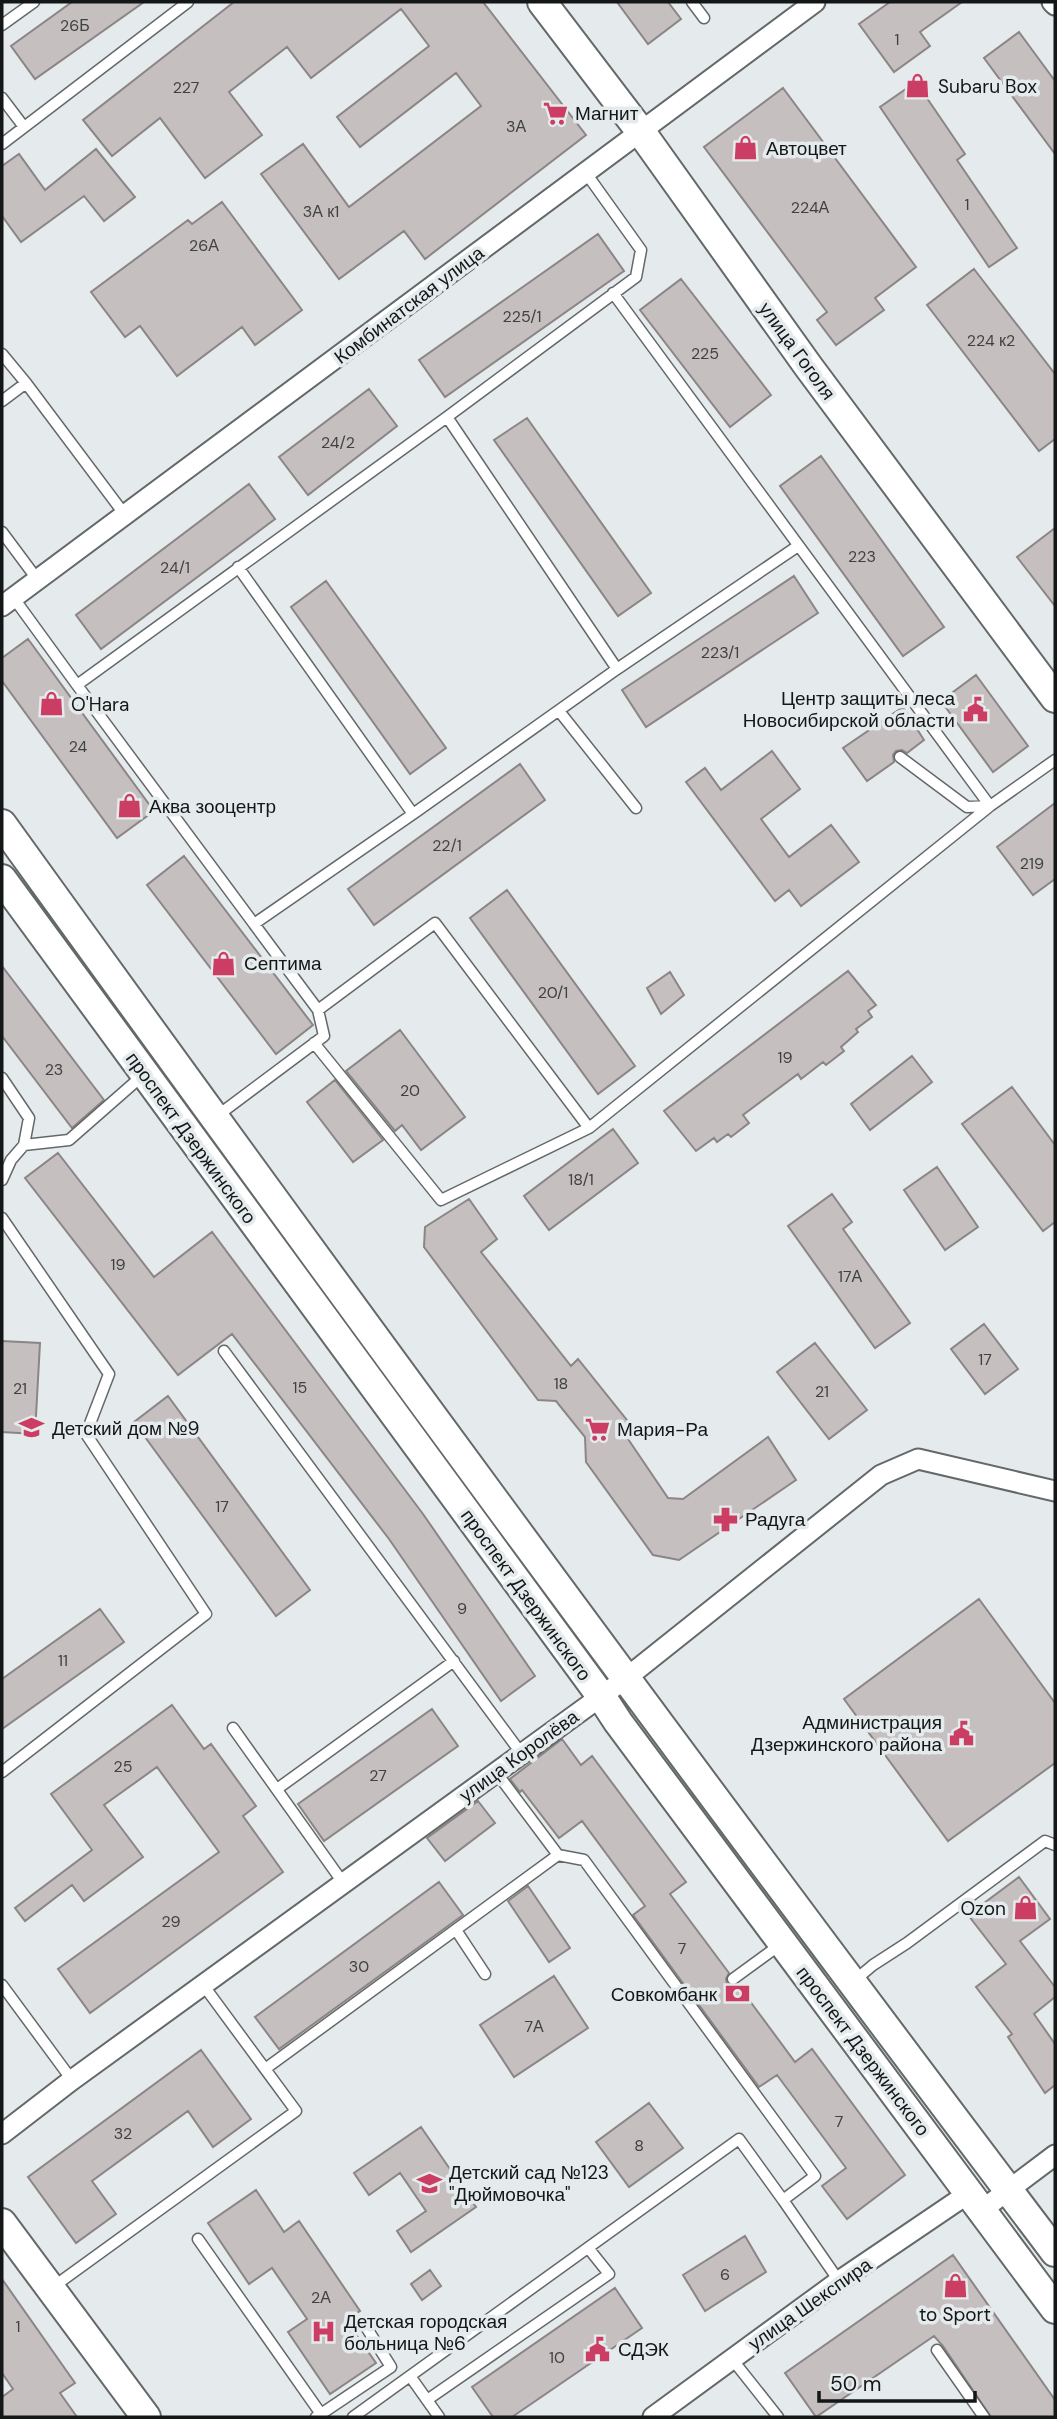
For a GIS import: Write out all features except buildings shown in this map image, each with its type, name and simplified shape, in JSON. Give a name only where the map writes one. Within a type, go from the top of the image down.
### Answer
[{"type":"main road","name":"улица Гоголя","points":[[542,2],[641,132],[808,366],[1055,698]]},
{"type":"main road","name":"проспект Дзержинского","points":[[2,824],[625,1679],[1055,2252]]},
{"type":"main road","name":"проспект Дзержинского","points":[[2,879],[618,1722],[1055,2309]]},
{"type":"main road","points":[[2,2223],[146,2417]]},
{"type":"street","name":"Комбинатская улица","points":[[8,602],[815,2]]},
{"type":"street","name":"улица Королёва","points":[[2,2134],[72,2080],[625,1679],[881,1475],[918,1459],[1055,1491]]},
{"type":"street","name":"улица Шекспира","points":[[653,2417],[839,2281],[975,2202],[1008,2190],[1055,2155]]},
{"type":"lane","points":[[2,25],[34,2]]},
{"type":"lane","points":[[2,144],[188,2]]},
{"type":"lane","points":[[692,2],[704,18]]},
{"type":"lane","points":[[2,98],[24,127]]},
{"type":"lane","points":[[77,685],[635,277],[641,250],[586,173]]},
{"type":"lane","points":[[613,293],[990,806]]},
{"type":"lane","points":[[2,354],[125,516]]},
{"type":"lane","points":[[2,401],[26,383]]},
{"type":"lane","points":[[447,417],[617,669]]},
{"type":"lane","points":[[2,532],[6,546],[37,579]]},
{"type":"lane","points":[[254,924],[617,669],[799,546]]},
{"type":"lane","points":[[238,567],[413,814]]},
{"type":"lane","points":[[8,602],[77,685],[318,1010],[324,1036],[214,1118]]},
{"type":"lane","points":[[559,711],[636,808]]},
{"type":"lane","points":[[901,757],[967,807],[990,806]]},
{"type":"lane","points":[[314,1043],[441,1200],[589,1128],[990,806],[1055,760]]},
{"type":"lane","points":[[318,1010],[435,923],[589,1128]]},
{"type":"lane","points":[[24,1145],[69,1140],[145,1074]]},
{"type":"lane","points":[[2,1079],[29,1118],[24,1145],[11,1160],[2,1180]]},
{"type":"lane","points":[[2,1218],[109,1374],[86,1434],[206,1614],[2,1772]]},
{"type":"lane","points":[[224,1351],[521,1753]]},
{"type":"lane","points":[[277,1789],[454,1661]]},
{"type":"lane","points":[[233,1728],[344,1884]]},
{"type":"lane","points":[[496,1772],[558,1855],[584,1860],[695,2008],[815,2176],[783,2200]]},
{"type":"lane","points":[[853,1982],[1045,1841],[1055,1844]]},
{"type":"lane","points":[[265,2069],[558,1855]]},
{"type":"lane","points":[[456,1930],[485,1974]]},
{"type":"lane","points":[[733,1979],[782,1943]]},
{"type":"lane","points":[[2,1985],[72,2080]]},
{"type":"lane","points":[[50,2289],[296,2111],[204,1986]]},
{"type":"lane","points":[[352,2417],[739,2139],[839,2281]]},
{"type":"lane","points":[[198,2239],[319,2416],[391,2367],[363,2322]]},
{"type":"lane","points":[[427,2400],[609,2274],[589,2249]]},
{"type":"lane","points":[[937,2350],[983,2417]]},
{"type":"lane","points":[[732,2359],[778,2417]]},
{"type":"lane","points":[[410,2376],[439,2417]]},
{"type":"place","name":"Subaru Box","points":[[918,86]]},
{"type":"place","name":"Магнит","points":[[555,113]]},
{"type":"place","name":"Автоцвет","points":[[746,148]]},
{"type":"place","name":"O'Hara","points":[[51,704]]},
{"type":"place","name":"Центр защиты леса Новосибирской области","points":[[975,709]]},
{"type":"place","name":"Аква зооцентр","points":[[129,806]]},
{"type":"place","name":"Септима","points":[[224,963]]},
{"type":"place","name":"Детский дом №9","points":[[32,1428]]},
{"type":"place","name":"Мария-Ра","points":[[597,1429]]},
{"type":"place","name":"Радуга","points":[[725,1519]]},
{"type":"place","name":"Администрация Дзержинского района","points":[[962,1733]]},
{"type":"place","name":"Ozon","points":[[1026,1908]]},
{"type":"place","name":"Совкомбанк","points":[[737,1994]]},
{"type":"place","name":"Детский сад №123 \"Дюймовочка\"","points":[[429,2183]]},
{"type":"place","name":"to Sport","points":[[955,2286]]},
{"type":"place","name":"Детская городская больница №6","points":[[324,2332]]},
{"type":"place","name":"СДЭК","points":[[598,2349]]}]
